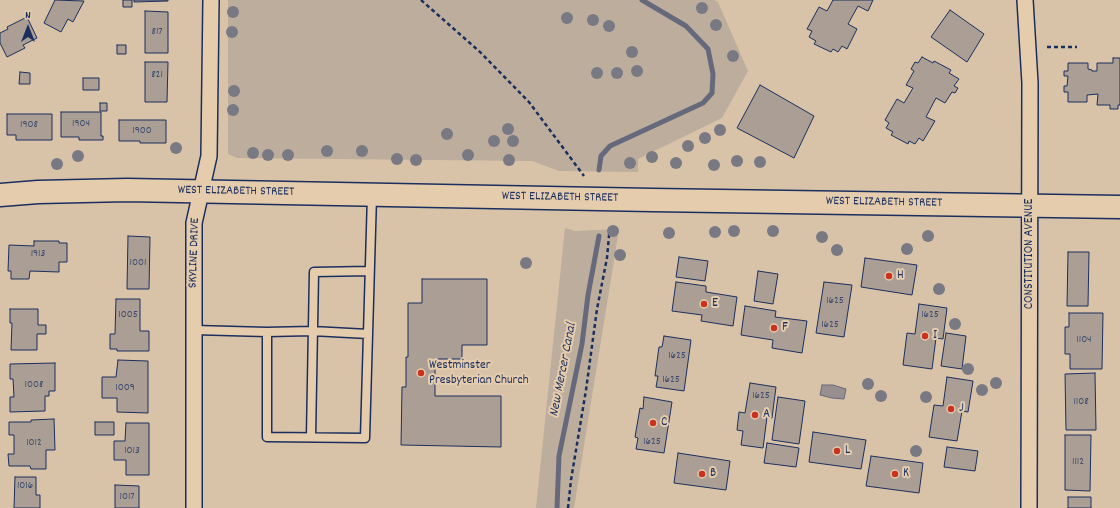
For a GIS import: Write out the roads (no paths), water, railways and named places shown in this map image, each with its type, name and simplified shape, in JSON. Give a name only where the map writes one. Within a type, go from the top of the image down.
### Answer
[{"type":"main road","name":"WEST ELIZABETH STREET","points":[[0,195],[62,191],[201,192],[1120,207]]},
{"type":"street","name":"SKYLINE DRIVE","points":[[194,508],[194,223],[209,156],[211,0]]},
{"type":"street","name":"CONSTITUTION AVENUE","points":[[1025,0],[1030,83],[1029,508]]},
{"type":"lane","points":[[267,332],[267,437],[365,438],[372,194]]},
{"type":"lane","points":[[311,437],[314,272],[369,271]]},
{"type":"lane","points":[[194,330],[368,334]]},
{"type":"waterway","name":"New Mercer Canal","points":[[599,170],[601,156],[610,146],[703,103],[712,93],[713,74],[708,49],[686,26],[642,0]]},
{"type":"waterway","name":"New Mercer Canal","points":[[557,508],[559,456],[582,344],[588,295],[599,236]]},
{"type":"place","name":"H","points":[[889,276]]},
{"type":"place","name":"E","points":[[704,304]]},
{"type":"place","name":"F","points":[[774,328]]},
{"type":"place","name":"I","points":[[925,336]]},
{"type":"place","name":"Westminster Presbyterian Church","points":[[421,373]]},
{"type":"place","name":"J","points":[[951,409]]},
{"type":"place","name":"A","points":[[755,415]]},
{"type":"place","name":"C","points":[[653,423]]},
{"type":"place","name":"L","points":[[837,451]]},
{"type":"place","name":"B","points":[[702,474]]},
{"type":"place","name":"K","points":[[895,474]]}]
